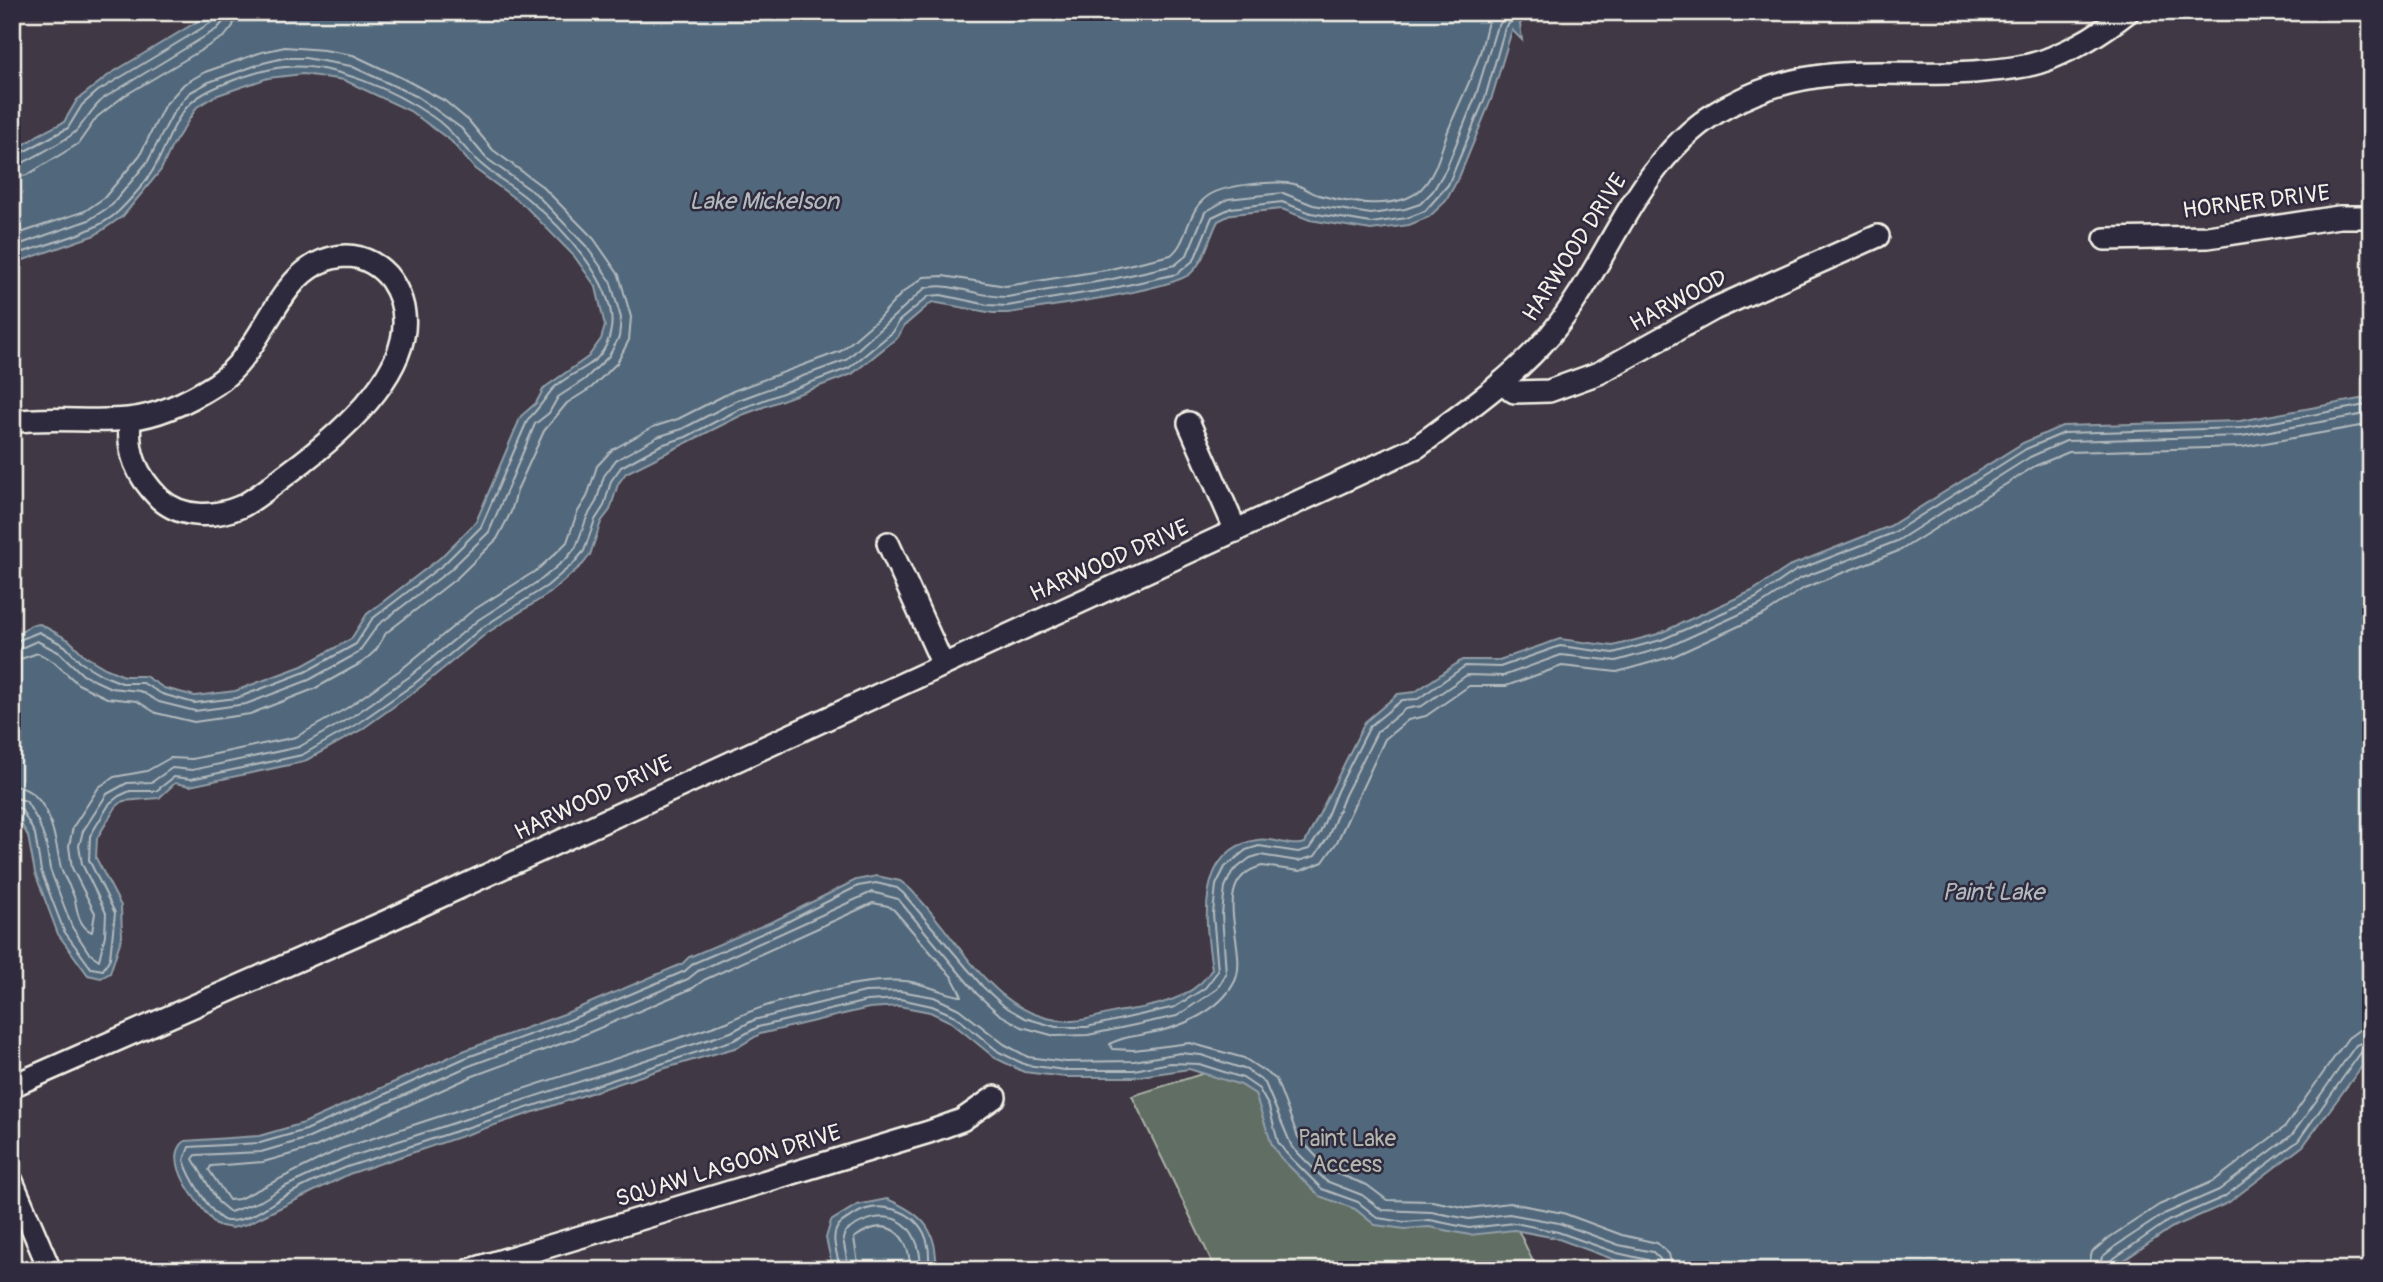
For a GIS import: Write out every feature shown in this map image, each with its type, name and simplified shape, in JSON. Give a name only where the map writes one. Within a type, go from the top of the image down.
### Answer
[{"type":"street","name":"HARWOOD DRIVE","points":[[12,1086],[387,921],[1417,447],[1502,382],[1551,334],[1657,167],[1687,133],[1723,108],[1793,79],[1839,73],[2001,70],[2050,59],[2128,12]]},
{"type":"street","name":"HORNER DRIVE","points":[[2105,239],[2208,237],[2287,223],[2339,217],[2371,217]]},
{"type":"street","name":"HARWOOD","points":[[1502,382],[1514,392],[1549,391],[1599,373],[1714,309],[1878,236]]},
{"type":"street","points":[[12,422],[39,418],[130,419],[191,399],[219,382],[257,341],[293,280],[313,264],[347,256],[374,263],[390,279],[404,303],[406,327],[394,362],[363,408],[331,442],[240,507],[216,513],[185,514],[167,505],[146,485],[133,462],[128,441],[130,419]]},
{"type":"street","points":[[1189,423],[1236,531]]},
{"type":"street","points":[[888,542],[943,665]]},
{"type":"street","name":"SQUAW LAGOON DRIVE","points":[[470,1270],[929,1132],[962,1121],[995,1097]]},
{"type":"street","points":[[12,1181],[50,1270]]},
{"type":"green space","name":"Paint Lake Access","points":[[1413,1007],[1537,1270],[1216,1270],[1132,1096]]},
{"type":"water","name":"Lake Mickelson","points":[[213,12],[1529,12],[1520,24],[1522,40],[1512,30],[1491,100],[1460,175],[1446,201],[1429,217],[1409,225],[1371,230],[1310,220],[1282,209],[1232,214],[1218,221],[1204,255],[1191,273],[1159,286],[1104,298],[1008,313],[993,313],[932,302],[904,326],[898,337],[852,374],[742,415],[626,473],[618,484],[610,510],[601,522],[590,555],[583,564],[550,593],[487,633],[418,689],[361,730],[303,762],[190,786],[175,783],[159,798],[123,801],[116,807],[97,838],[96,858],[121,906],[122,936],[110,973],[101,978],[88,975],[58,934],[35,873],[28,836],[12,807],[12,639],[31,625],[40,624],[69,640],[85,656],[105,668],[124,676],[145,676],[164,688],[195,696],[235,691],[302,666],[351,639],[367,614],[440,558],[476,522],[521,416],[536,403],[544,388],[588,357],[601,339],[605,326],[596,287],[574,256],[525,206],[475,169],[451,141],[410,111],[344,80],[303,74],[268,78],[215,96],[197,107],[171,148],[161,170],[123,216],[95,235],[12,264],[12,153],[38,135],[64,122],[77,100],[110,74]]},
{"type":"water","name":"Paint Lake","points":[[2371,397],[2371,1054],[2303,1146],[2228,1203],[2171,1228],[2110,1270],[1664,1270],[1615,1260],[1556,1238],[1514,1230],[1470,1235],[1429,1227],[1405,1229],[1375,1225],[1355,1209],[1319,1196],[1281,1158],[1272,1145],[1255,1094],[1241,1085],[1189,1069],[1134,1077],[1065,1077],[1024,1072],[995,1058],[951,1022],[930,1012],[899,1006],[869,1008],[760,1034],[738,1047],[659,1070],[349,1174],[247,1224],[232,1228],[216,1225],[193,1197],[180,1172],[177,1160],[185,1141],[259,1136],[304,1123],[463,1051],[564,1014],[682,964],[689,957],[776,920],[856,880],[877,876],[900,881],[908,887],[979,972],[1020,1007],[1044,1017],[1072,1021],[1164,1003],[1196,987],[1212,969],[1207,911],[1214,873],[1223,858],[1237,847],[1257,840],[1305,843],[1365,722],[1398,694],[1415,692],[1462,660],[1499,660],[1560,639],[1613,646],[1658,634],[1752,591],[1792,565],[1890,526],[2023,443],[2062,426],[2240,421]]},
{"type":"water","points":[[887,1199],[910,1211],[926,1225],[934,1244],[936,1270],[833,1270],[826,1238],[831,1221],[857,1205]]}]
